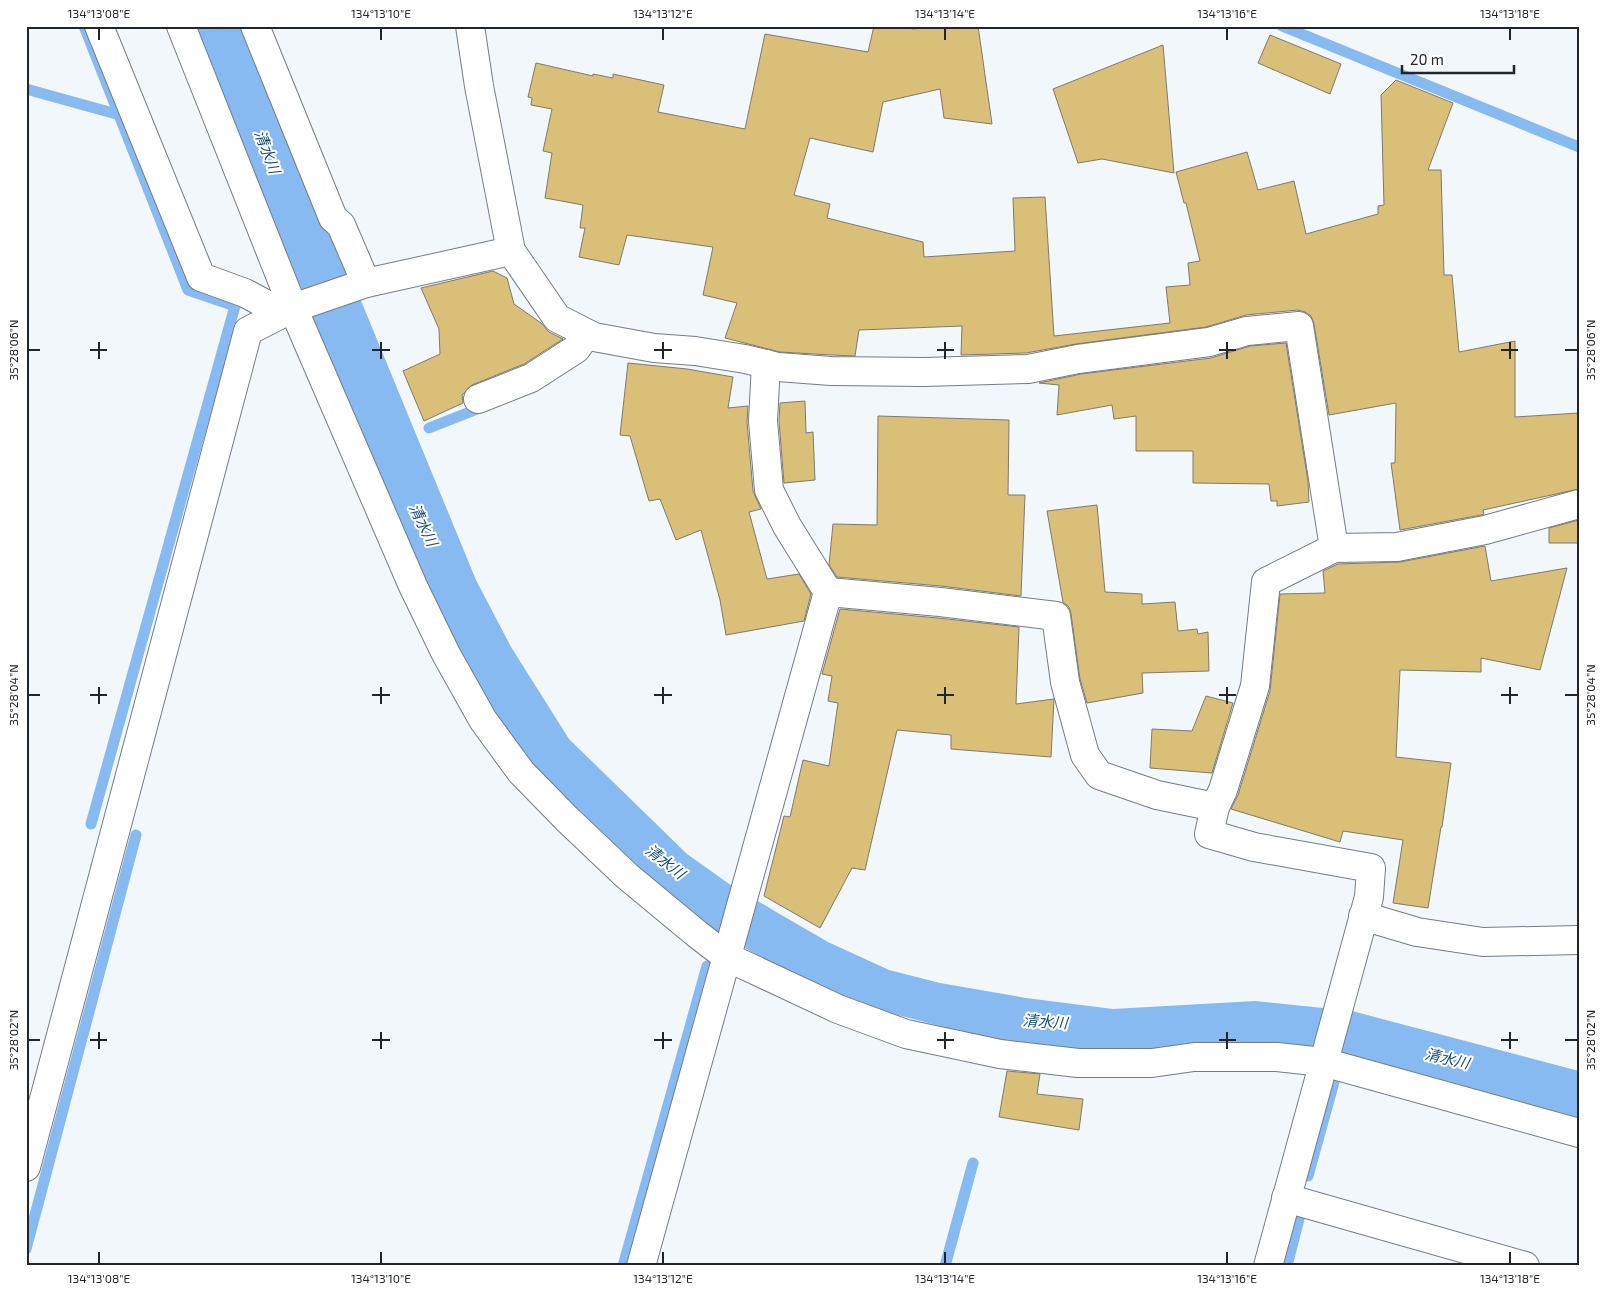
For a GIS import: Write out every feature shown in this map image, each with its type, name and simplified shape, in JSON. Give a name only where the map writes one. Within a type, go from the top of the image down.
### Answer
[{"type":"street","points":[[100,26],[201,277],[287,310]]},
{"type":"street","points":[[181,26],[287,310],[413,586],[446,654],[483,720],[521,772],[567,819],[628,876],[697,934],[727,957],[838,1009],[906,1034],[1000,1054],[1078,1063],[1152,1063],[1194,1056],[1277,1056],[1323,1062],[1579,1132]]},
{"type":"street","points":[[255,26],[333,218],[341,225],[366,283]]},
{"type":"street","points":[[470,26],[479,86],[511,251],[557,318],[594,337],[654,348],[694,350],[778,367],[831,371],[924,372],[1028,368],[1078,359],[1209,342],[1247,331],[1299,326],[1334,548]]},
{"type":"street","points":[[26,1167],[248,331],[287,310],[366,283],[511,251]]},
{"type":"street","points":[[478,399],[532,378],[576,349],[587,334]]},
{"type":"street","points":[[641,1266],[828,592],[787,526],[769,490],[763,421],[766,364]]},
{"type":"street","points":[[1268,1266],[1369,897],[1371,868],[1254,847],[1209,834],[1215,807],[1223,790],[1255,686],[1266,582],[1334,548],[1397,547],[1486,530],[1579,504]]},
{"type":"street","points":[[828,592],[940,602],[1056,616],[1065,682],[1085,755],[1099,775],[1157,795],[1215,807]]},
{"type":"street","points":[[1363,916],[1417,932],[1484,942],[1579,940]]},
{"type":"street","points":[[1286,1198],[1525,1266]]},
{"type":"water","name":"清水川","points":[[192,26],[248,26],[476,580],[511,647],[569,739],[687,854],[732,886],[828,942],[889,970],[940,983],[1026,998],[1113,1009],[1255,1001],[1352,1011],[1579,1071],[1579,1120],[1441,1082],[1115,1053],[1054,1050],[974,1035],[852,1003],[793,975],[723,936],[690,914],[543,783],[500,729],[431,604]]},
{"type":"building","points":[[874,26],[899,26],[913,29],[937,26],[978,26],[992,124],[944,118],[940,89],[883,102],[873,152],[810,138],[794,195],[830,204],[827,218],[923,242],[924,257],[1015,251],[1013,198],[1045,197],[1054,336],[1170,323],[1166,287],[1190,285],[1188,263],[1200,261],[1186,203],[1184,203],[1176,172],[1247,152],[1258,190],[1294,181],[1306,234],[1378,214],[1378,206],[1384,205],[1381,95],[1396,80],[1453,103],[1428,170],[1441,170],[1444,275],[1452,275],[1459,352],[1515,341],[1515,417],[1579,413],[1579,489],[1483,510],[1484,514],[1481,515],[1400,530],[1391,463],[1395,463],[1396,403],[1329,415],[1314,324],[1311,316],[1298,310],[1246,315],[1206,327],[1076,344],[1026,353],[961,355],[962,326],[859,330],[855,356],[780,352],[725,338],[737,303],[703,295],[713,247],[627,235],[619,265],[579,257],[585,228],[580,228],[583,205],[545,198],[552,153],[543,151],[552,109],[531,105],[532,98],[528,97],[536,63],[593,76],[593,74],[613,78],[613,74],[664,85],[658,112],[745,129],[765,34],[868,52]]},
{"type":"building","points":[[1270,35],[1341,64],[1330,94],[1258,63]]},
{"type":"building","points":[[1163,45],[1174,173],[1102,159],[1078,163],[1053,89]]},
{"type":"building","points":[[493,271],[507,278],[514,304],[541,323],[549,332],[563,339],[524,364],[472,385],[462,395],[463,403],[424,421],[403,371],[440,354],[439,329],[421,288]]},
{"type":"building","points":[[1286,343],[1308,481],[1309,502],[1277,506],[1277,501],[1271,501],[1269,484],[1193,483],[1193,451],[1136,451],[1136,416],[1114,419],[1112,405],[1057,415],[1059,385],[1039,383],[1081,374],[1211,358],[1250,346]]},
{"type":"building","points":[[628,363],[687,369],[733,377],[728,408],[748,406],[747,422],[753,491],[761,509],[749,512],[767,579],[799,574],[811,594],[804,621],[726,635],[720,600],[701,530],[676,540],[660,499],[649,501],[630,436],[620,435]]},
{"type":"building","points":[[805,401],[806,433],[813,432],[815,480],[784,483],[779,421],[780,403]]},
{"type":"building","points":[[878,416],[1009,420],[1008,495],[1025,495],[1021,596],[941,586],[837,577],[829,565],[833,524],[877,525]]},
{"type":"building","points":[[1097,505],[1105,592],[1142,594],[1142,604],[1175,602],[1178,631],[1197,629],[1198,634],[1208,632],[1209,671],[1142,673],[1143,693],[1087,703],[1080,679],[1071,614],[1069,607],[1063,602],[1047,511]]},
{"type":"building","points":[[1579,520],[1579,543],[1549,543],[1549,528]]},
{"type":"building","points":[[1485,546],[1491,581],[1567,568],[1540,670],[1481,658],[1481,672],[1400,670],[1396,757],[1451,763],[1428,908],[1393,903],[1403,840],[1343,831],[1340,842],[1231,809],[1238,795],[1270,691],[1280,594],[1325,593],[1323,571],[1338,564],[1400,562]]},
{"type":"building","points":[[840,609],[1019,627],[1016,704],[1054,699],[1051,757],[951,749],[951,735],[897,730],[865,870],[852,868],[820,928],[764,896],[784,816],[790,817],[803,760],[829,766],[838,703],[828,701],[832,676],[822,674]]},
{"type":"building","points":[[1206,696],[1233,703],[1212,773],[1150,768],[1152,729],[1192,731]]},
{"type":"building","points":[[1007,1071],[1040,1074],[1037,1094],[1083,1099],[1079,1130],[999,1117]]},
{"type":"waterway","points":[[84,26],[188,290],[235,306],[91,824]]},
{"type":"waterway","points":[[1282,26],[1579,147]]},
{"type":"waterway","points":[[26,89],[120,115]]},
{"type":"waterway","points":[[429,428],[485,406]]},
{"type":"waterway","points":[[26,1249],[136,835]]},
{"type":"waterway","points":[[623,1266],[707,966]]},
{"type":"waterway","points":[[1308,1176],[1334,1082]]},
{"type":"waterway","points":[[945,1266],[973,1163]]},
{"type":"waterway","points":[[1287,1266],[1299,1219]]}]
